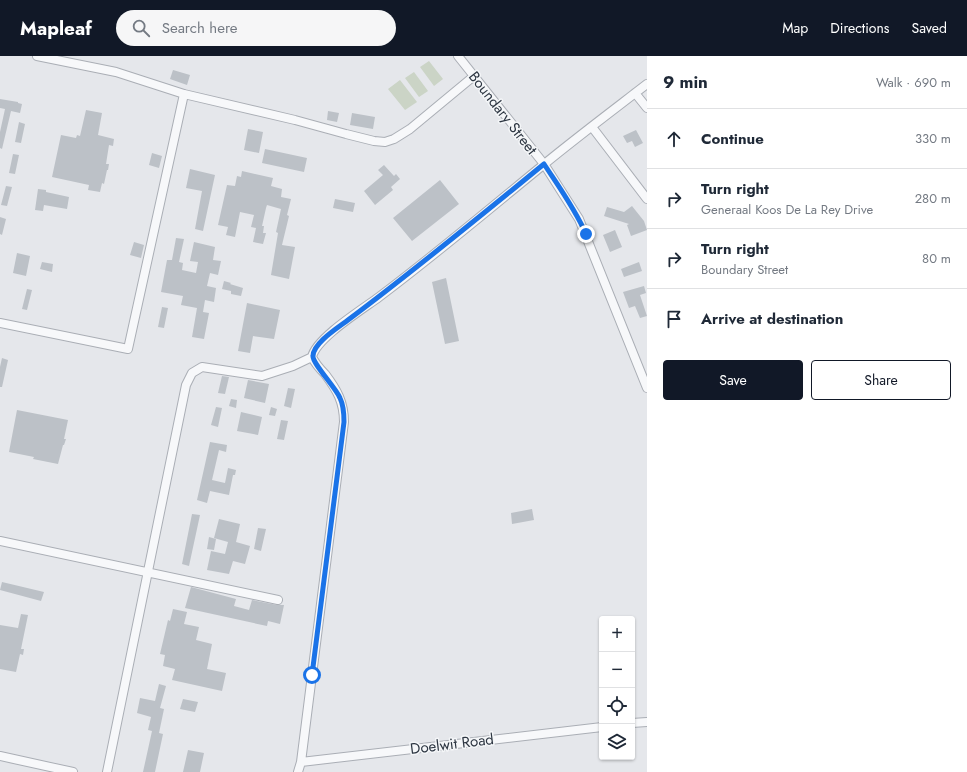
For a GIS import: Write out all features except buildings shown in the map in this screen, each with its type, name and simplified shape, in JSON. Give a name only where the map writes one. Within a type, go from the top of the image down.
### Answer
[{"type":"street","points":[[37,56],[116,72],[184,94],[295,120],[374,141],[385,142],[394,139],[410,129],[474,76]]},
{"type":"street","name":"Boundary Street","points":[[458,56],[544,164],[579,219],[647,388]]},
{"type":"street","points":[[298,772],[301,762],[344,422],[344,411],[340,398],[331,383],[314,362],[312,357],[313,351],[316,346],[332,332],[405,278],[544,164],[647,84]]},
{"type":"street","points":[[635,93],[647,108]]},
{"type":"street","points":[[0,323],[128,349],[184,94]]},
{"type":"street","points":[[592,127],[647,199]]},
{"type":"street","points":[[107,772],[186,385],[192,374],[202,367],[262,376],[293,366],[312,357]]},
{"type":"street","points":[[0,541],[148,571],[278,600]]},
{"type":"street","points":[[635,724],[647,722]]},
{"type":"street","name":"Doelwit Road","points":[[301,762],[599,727]]},
{"type":"street","points":[[0,756],[73,772]]},
{"type":"green space","points":[[429,61],[443,79],[434,86],[420,67]]},
{"type":"green space","points":[[414,72],[428,91],[419,97],[405,78]]},
{"type":"green space","points":[[400,80],[417,102],[405,110],[388,89]]},
{"type":"route","points":[[312,675],[344,422],[344,411],[340,398],[312,357],[316,346],[332,332],[405,278],[544,164],[579,219],[586,234]]}]
